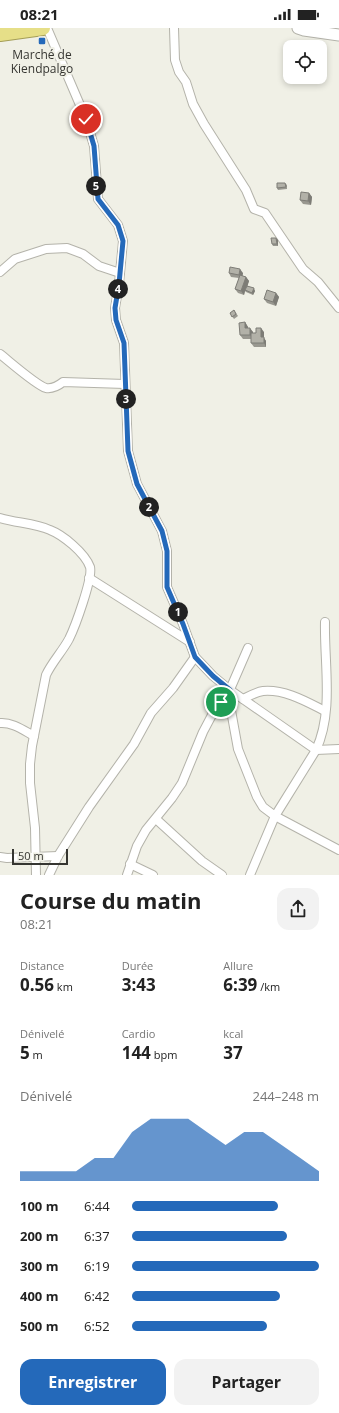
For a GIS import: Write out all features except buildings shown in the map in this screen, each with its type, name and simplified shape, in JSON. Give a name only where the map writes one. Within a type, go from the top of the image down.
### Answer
[{"type":"highway","points":[[0,34],[43,28]]},
{"type":"street","points":[[47,28],[86,119],[94,146],[98,199],[118,225],[123,241],[115,308],[116,320],[124,343],[128,451],[137,484],[162,531],[167,551],[167,587],[195,657],[229,692],[243,699],[316,750],[339,748]]},
{"type":"street","points":[[174,28],[175,60],[179,72],[186,82],[193,104],[204,124],[246,190],[254,208],[265,213],[303,269],[318,282],[339,308]]},
{"type":"street","points":[[298,28],[339,35]]},
{"type":"street","points":[[0,272],[14,259],[46,249],[67,248],[82,254],[99,266],[120,273]]},
{"type":"street","points":[[0,354],[37,383],[46,388],[55,388],[63,382],[126,384]]},
{"type":"street","points":[[0,518],[50,529],[68,540],[80,552],[90,567],[90,578],[68,640],[46,675],[34,736],[30,764],[30,783],[35,828],[36,875]]},
{"type":"street","points":[[90,578],[190,642]]},
{"type":"street","points":[[250,875],[275,816],[316,750],[320,740],[325,711],[327,684],[325,622]]},
{"type":"street","points":[[127,875],[137,846],[146,830],[156,819],[182,783],[203,732],[212,715],[229,692],[248,648]]},
{"type":"street","points":[[49,875],[58,856],[93,801],[134,744],[151,713],[173,688],[195,657]]},
{"type":"street","points":[[243,699],[264,691],[274,692],[302,699],[325,711]]},
{"type":"street","points":[[229,692],[238,749],[257,797],[263,807],[275,816],[339,850]]},
{"type":"street","points":[[0,723],[17,726],[34,736]]},
{"type":"street","points":[[156,819],[202,861],[222,875]]},
{"type":"street","points":[[0,857],[58,856]]},
{"type":"street","points":[[130,864],[153,875]]},
{"type":"place","name":"Marché de Kiendpalgo","points":[[42,41]]},
{"type":"route","points":[[86,119],[94,146],[98,199],[118,225],[123,241],[115,308],[116,320],[124,343],[128,451],[137,484],[162,531],[167,551],[167,587],[195,657],[213,676],[230,690],[221,702]]}]
